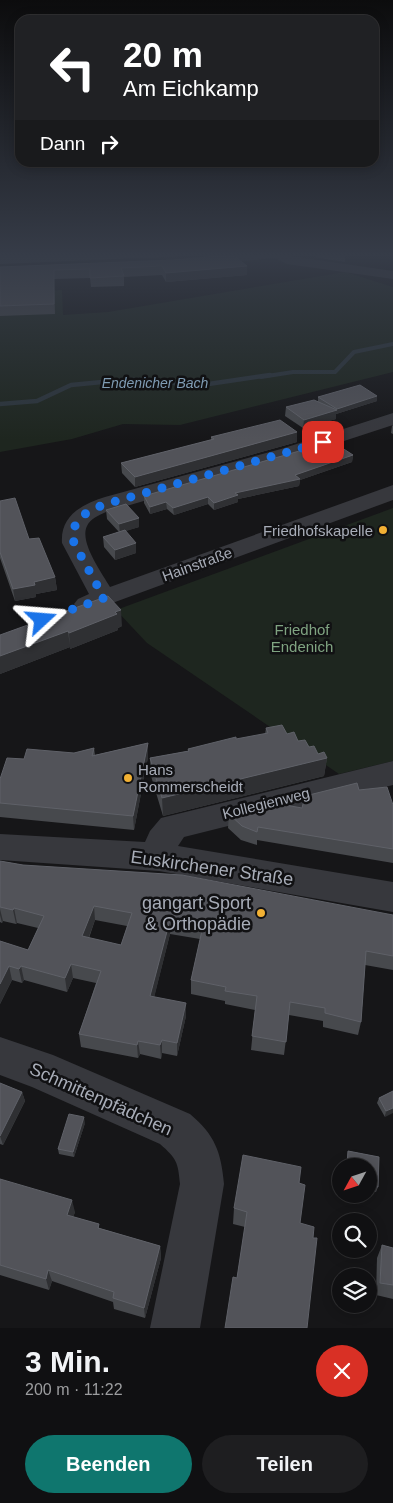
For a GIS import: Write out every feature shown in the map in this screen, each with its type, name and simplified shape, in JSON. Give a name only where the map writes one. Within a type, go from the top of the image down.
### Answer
[{"type":"street","points":[[104,598],[74,543],[72,534],[75,523],[88,512],[113,502],[288,453],[393,419]]},
{"type":"street","name":"Hainstraße","points":[[61,614],[393,492]]},
{"type":"street","name":"Kollegienweg","points":[[159,857],[162,840],[174,827],[393,773]]},
{"type":"street","name":"Euskirchener Straße","points":[[0,847],[159,857],[393,897]]},
{"type":"street","name":"Schmittenpfädchen","points":[[0,1056],[39,1069],[176,1130],[190,1142],[200,1160],[202,1184],[175,1328]]},
{"type":"green space","points":[[0,316],[393,316],[393,372],[180,425],[123,424],[72,439],[0,452]]},
{"type":"green space","name":"Friedhof Endenich","points":[[393,508],[393,761],[339,774],[147,643],[116,610]]},
{"type":"building","points":[[360,385],[377,396],[337,409],[318,397]]},
{"type":"building","points":[[314,400],[337,410],[304,420],[286,407]]},
{"type":"building","points":[[280,420],[297,432],[135,477],[121,463],[214,439],[211,437]]},
{"type":"building","points":[[336,444],[353,455],[295,475],[300,479],[235,493],[238,495],[214,503],[208,497],[173,508],[166,502],[150,507],[144,496],[313,447],[317,450]]},
{"type":"building","points":[[15,498],[29,539],[39,538],[55,577],[34,582],[35,585],[13,589],[0,552],[0,501]]},
{"type":"building","points":[[126,504],[139,518],[119,524],[106,510]]},
{"type":"building","points":[[125,530],[136,543],[115,550],[103,537]]},
{"type":"building","points":[[108,596],[121,610],[115,612],[117,614],[69,633],[68,631],[0,656],[0,635]]},
{"type":"building","points":[[282,725],[287,734],[294,732],[298,741],[305,740],[309,747],[314,746],[318,754],[324,752],[327,758],[162,798],[150,758],[189,751],[188,749],[236,737],[236,739],[268,733],[266,728]]},
{"type":"building","points":[[148,743],[133,816],[0,803],[0,779],[7,758],[24,759],[27,749],[74,753],[94,748],[92,756]]},
{"type":"building","points":[[357,783],[359,790],[387,787],[393,805],[393,849],[258,827],[257,832],[242,826],[229,814],[274,803],[302,808],[305,796]]},
{"type":"building","points":[[0,861],[23,865],[182,875],[393,915],[393,956],[366,951],[361,1022],[325,1013],[325,1008],[290,1002],[286,1042],[252,1036],[257,996],[225,991],[226,987],[191,980],[203,926],[170,920],[150,996],[186,1003],[177,1043],[162,1040],[160,1045],[138,1041],[137,1045],[79,1034],[101,971],[71,964],[65,978],[21,966],[19,969],[9,966],[0,984],[0,941],[28,950],[44,916],[14,908],[13,910],[0,907]],"holes":[[[94,906],[132,913],[121,945],[82,936]]]},
{"type":"building","points":[[0,1083],[22,1092],[0,1136]]},
{"type":"building","points":[[393,1091],[393,1108],[386,1111],[379,1098]]},
{"type":"building","points":[[69,1114],[84,1117],[73,1152],[58,1149]]},
{"type":"building","points":[[348,1151],[379,1157],[378,1187],[378,1158],[348,1158]]},
{"type":"building","points":[[243,1155],[301,1167],[299,1183],[305,1185],[300,1223],[314,1227],[313,1238],[317,1238],[307,1328],[225,1328],[233,1277],[237,1278],[247,1212],[234,1208]]},
{"type":"building","points":[[0,1179],[72,1200],[67,1215],[99,1224],[98,1228],[160,1246],[144,1308],[113,1298],[114,1292],[48,1270],[46,1279],[0,1265]]},
{"type":"building","points":[[382,1245],[393,1248],[393,1285],[380,1283]]},
{"type":"waterway","name":"Endenicher Bach","points":[[261,377],[293,372],[335,372],[354,352],[393,344]]},
{"type":"waterway","name":"Endenicher Bach","points":[[0,404],[37,401],[71,385],[123,380],[153,380],[195,386],[270,375]]},
{"type":"place","name":"Friedhofskapelle","points":[[383,530]]},
{"type":"place","name":"Hans Rommerscheidt","points":[[128,778]]},
{"type":"place","name":"gangart Sport & Orthopädie","points":[[261,913]]},
{"type":"route","points":[[42,620],[104,598],[74,543],[72,534],[75,523],[88,512],[96,507],[323,442]]}]
